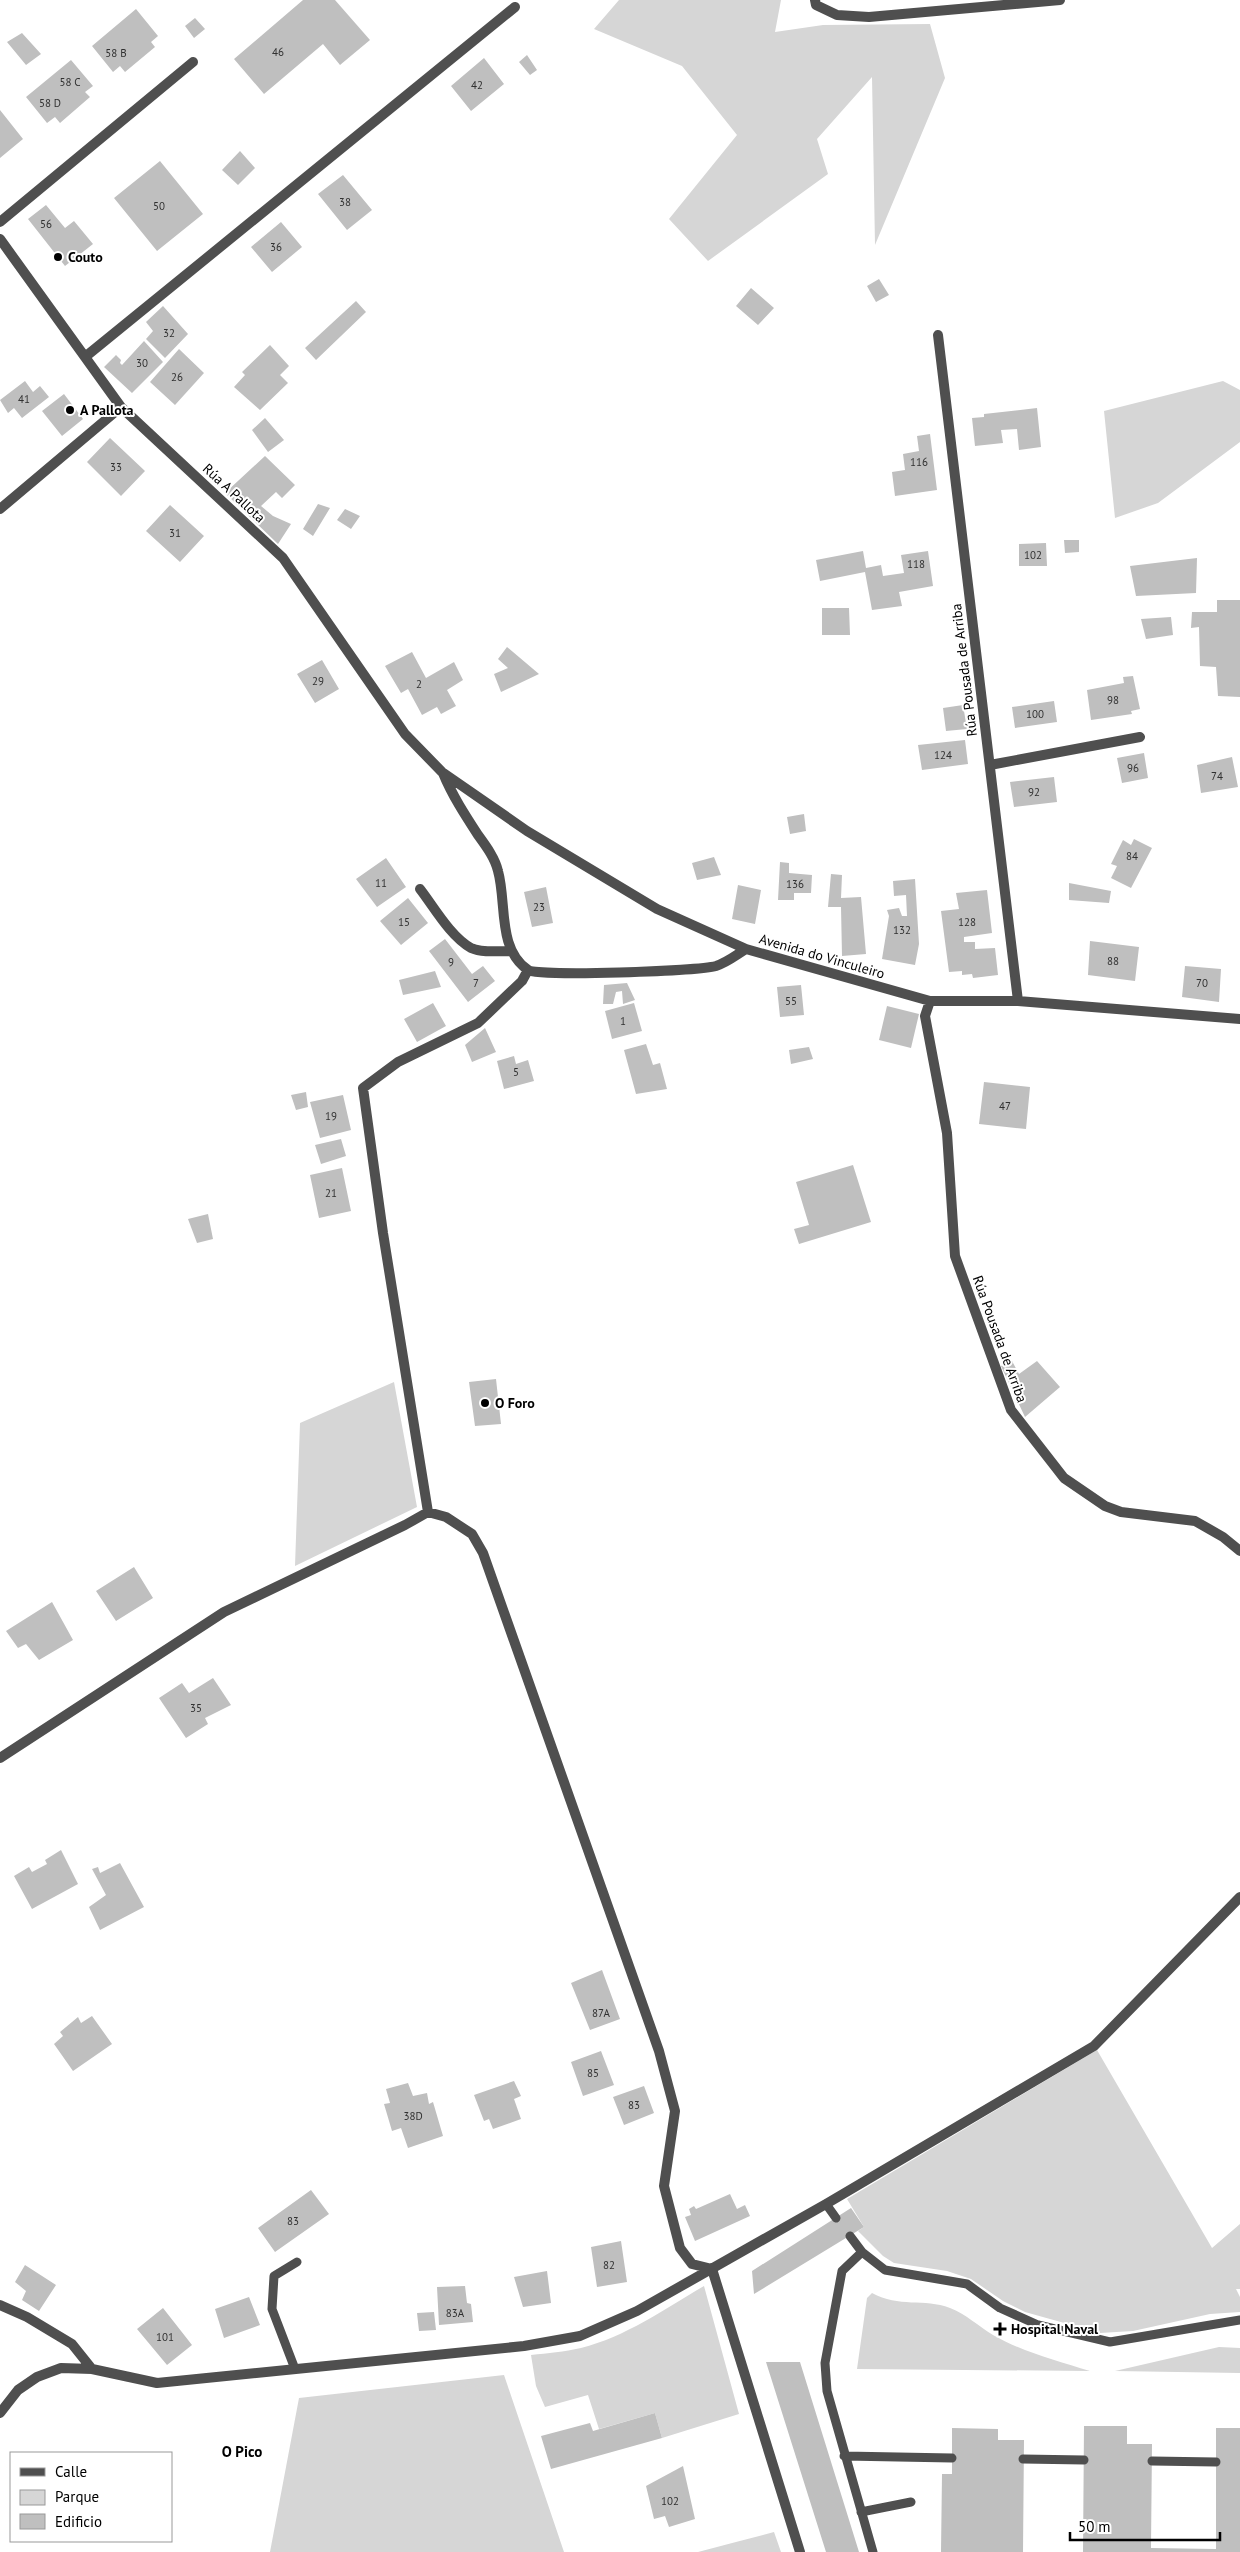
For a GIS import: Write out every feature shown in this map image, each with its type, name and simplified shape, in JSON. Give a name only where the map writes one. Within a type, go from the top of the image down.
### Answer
[{"type":"street","points":[[816,3],[837,15],[869,18],[1060,0]]},
{"type":"street","points":[[85,357],[515,6]]},
{"type":"street","points":[[0,222],[193,62]]},
{"type":"street","name":"Rúa A Pallota","points":[[0,240],[122,408],[283,558],[405,734],[442,772]]},
{"type":"street","name":"Rúa Pousada de Arriba","points":[[938,335],[1018,1002]]},
{"type":"street","points":[[0,508],[122,408]]},
{"type":"street","points":[[990,765],[1140,737]]},
{"type":"street","points":[[442,772],[451,792],[491,854],[498,870],[510,950],[528,970],[566,973],[700,968],[727,962],[746,949]]},
{"type":"street","name":"Avenida do Vinculeiro","points":[[442,772],[527,831],[657,909],[746,949],[930,1001],[1018,1002],[1240,1019]]},
{"type":"street","points":[[420,889],[455,934],[472,948],[510,950]]},
{"type":"street","points":[[428,1512],[383,1233],[363,1088],[398,1062],[478,1023],[522,980],[528,970]]},
{"type":"street","name":"Rúa Pousada de Arriba","points":[[930,1001],[925,1016],[947,1133],[955,1256],[1011,1410],[1064,1478],[1105,1506],[1122,1512],[1195,1521],[1223,1537],[1240,1552]]},
{"type":"street","points":[[0,1758],[224,1612],[406,1526],[428,1512],[446,1517],[472,1534],[483,1553],[659,2052],[675,2111],[664,2186],[680,2248],[692,2264],[712,2270]]},
{"type":"street","points":[[0,2413],[18,2390],[37,2377],[61,2368],[92,2369],[157,2383],[524,2346],[580,2336],[638,2311],[712,2270],[1094,2046],[1240,1897]]},
{"type":"street","points":[[712,2270],[800,2552]]},
{"type":"street","points":[[0,2306],[27,2317],[72,2344],[92,2369]]},
{"type":"lane","points":[[826,2204],[836,2218]]},
{"type":"lane","points":[[850,2236],[862,2252],[885,2270],[967,2284],[1000,2308],[1038,2325],[1110,2342],[1240,2320]]},
{"type":"lane","points":[[862,2252],[842,2271],[825,2363],[827,2391],[844,2456],[873,2552]]},
{"type":"lane","points":[[295,2369],[272,2309],[274,2276],[297,2262]]},
{"type":"lane","points":[[844,2456],[952,2458]]},
{"type":"lane","points":[[1024,2459],[1084,2460]]},
{"type":"lane","points":[[1152,2461],[1216,2462]]},
{"type":"lane","points":[[861,2512],[912,2502]]},
{"type":"green space","points":[[619,0],[781,0],[775,32],[823,25],[930,24],[945,78],[875,245],[872,77],[817,139],[828,174],[708,261],[669,219],[737,135],[682,66],[594,29]]},
{"type":"green space","points":[[1223,381],[1240,390],[1240,442],[1158,503],[1115,518],[1104,411]]},
{"type":"green space","points":[[394,1382],[417,1507],[295,1566],[300,1423]]},
{"type":"green space","points":[[1097,2050],[1212,2248],[1240,2224],[1240,2289],[1236,2289],[1240,2297],[1240,2312],[1210,2314],[1133,2331],[1100,2333],[1025,2312],[1003,2301],[971,2279],[947,2271],[894,2263],[883,2256],[858,2231],[864,2227],[847,2199]]},
{"type":"green space","points":[[704,2286],[739,2414],[662,2438],[655,2413],[599,2429],[588,2395],[545,2407],[536,2386],[531,2355],[581,2348],[613,2337],[644,2322]]},
{"type":"green space","points":[[872,2293],[882,2298],[902,2302],[940,2305],[950,2308],[993,2335],[1016,2346],[1040,2356],[1090,2371],[857,2369],[867,2298]]},
{"type":"green space","points":[[1219,2347],[1240,2348],[1240,2373],[1115,2371]]},
{"type":"green space","points":[[504,2375],[564,2552],[270,2552],[299,2398]]},
{"type":"green space","points":[[774,2532],[781,2552],[698,2552]]},
{"type":"building","points":[[303,0],[335,0],[370,40],[340,65],[323,44],[264,94],[234,59]]},
{"type":"building","points":[[136,9],[158,36],[151,42],[155,47],[125,72],[120,66],[113,72],[92,46]]},
{"type":"building","points":[[195,18],[205,29],[194,38],[185,26]]},
{"type":"building","points":[[22,33],[41,54],[26,65],[7,42]]},
{"type":"building","points":[[527,55],[537,70],[530,75],[519,62]]},
{"type":"building","points":[[484,58],[504,84],[471,111],[451,86]]},
{"type":"building","points":[[71,60],[93,86],[85,92],[90,97],[60,123],[55,117],[47,123],[26,97]]},
{"type":"building","points":[[0,110],[23,139],[0,158]]},
{"type":"building","points":[[240,151],[255,168],[238,185],[222,170]]},
{"type":"building","points":[[160,161],[203,214],[157,251],[114,198]]},
{"type":"building","points":[[343,175],[372,210],[347,230],[318,194]]},
{"type":"building","points":[[46,205],[65,228],[74,221],[93,244],[65,266],[28,219]]},
{"type":"building","points":[[281,222],[302,247],[272,272],[251,247]]},
{"type":"building","points":[[879,279],[889,295],[876,302],[867,286]]},
{"type":"building","points":[[751,288],[774,308],[758,325],[736,306]]},
{"type":"building","points":[[356,301],[366,312],[316,360],[305,348]]},
{"type":"building","points":[[163,306],[188,334],[165,358],[146,339],[153,331],[146,322]]},
{"type":"building","points":[[144,341],[163,362],[132,393],[104,367],[116,355],[121,360],[120,363],[122,365]]},
{"type":"building","points":[[270,345],[289,366],[280,375],[288,383],[260,410],[234,387],[245,375],[242,372]]},
{"type":"building","points":[[179,349],[204,373],[175,405],[150,382]]},
{"type":"building","points":[[25,381],[33,392],[40,386],[49,397],[22,418],[14,408],[8,413],[0,400]]},
{"type":"building","points":[[64,394],[83,419],[62,436],[42,411]]},
{"type":"building","points":[[1037,408],[1041,447],[1019,450],[1017,429],[1001,430],[1003,443],[975,446],[972,418],[984,417],[984,414]]},
{"type":"building","points":[[265,418],[284,440],[268,452],[252,430]]},
{"type":"building","points":[[930,434],[937,490],[895,496],[892,472],[905,470],[903,454],[919,451],[917,436]]},
{"type":"building","points":[[110,438],[145,471],[121,496],[87,462]]},
{"type":"building","points":[[265,456],[295,485],[282,498],[276,492],[261,506],[273,516],[291,524],[278,544],[225,493]]},
{"type":"building","points":[[318,504],[330,508],[313,536],[303,529]]},
{"type":"building","points":[[170,505],[204,536],[180,562],[146,531]]},
{"type":"building","points":[[345,509],[360,516],[351,529],[337,520]]},
{"type":"building","points":[[1064,540],[1079,540],[1079,552],[1065,553]]},
{"type":"building","points":[[1046,543],[1047,566],[1019,566],[1019,544]]},
{"type":"building","points":[[863,551],[866,568],[881,565],[883,576],[904,573],[901,555],[928,551],[933,586],[899,592],[902,606],[872,610],[865,572],[820,581],[816,560]]},
{"type":"building","points":[[1197,558],[1196,593],[1136,596],[1130,566]]},
{"type":"building","points":[[1217,600],[1240,600],[1240,697],[1218,696],[1216,667],[1200,666],[1199,627],[1191,628],[1192,612],[1217,612]]},
{"type":"building","points":[[822,608],[849,608],[850,635],[822,635]]},
{"type":"building","points":[[1171,617],[1173,635],[1146,639],[1141,619]]},
{"type":"building","points":[[507,647],[539,674],[501,692],[494,674],[508,668],[498,659]]},
{"type":"building","points":[[412,652],[426,678],[454,662],[463,680],[447,690],[456,706],[441,714],[437,707],[422,715],[408,689],[401,693],[385,666]]},
{"type":"building","points":[[322,660],[339,689],[315,703],[297,674]]},
{"type":"building","points":[[1133,676],[1140,709],[1131,711],[1132,714],[1091,720],[1087,690],[1124,683],[1123,677]]},
{"type":"building","points":[[1054,701],[1057,722],[1015,728],[1012,707]]},
{"type":"building","points":[[963,705],[967,729],[946,731],[943,708]]},
{"type":"building","points":[[965,740],[968,764],[922,770],[918,745]]},
{"type":"building","points":[[1144,753],[1148,778],[1122,783],[1117,758]]},
{"type":"building","points":[[1232,757],[1238,787],[1201,793],[1197,765]]},
{"type":"building","points":[[1054,777],[1057,802],[1014,807],[1010,782]]},
{"type":"building","points":[[804,814],[806,831],[790,834],[787,817]]},
{"type":"building","points":[[1134,839],[1152,848],[1131,888],[1111,878],[1117,866],[1111,864],[1123,840],[1131,845]]},
{"type":"building","points":[[714,857],[721,875],[697,880],[692,863]]},
{"type":"building","points":[[386,858],[406,887],[377,907],[356,879]]},
{"type":"building","points":[[780,862],[789,863],[789,873],[812,875],[811,893],[794,893],[794,900],[778,900]]},
{"type":"building","points":[[831,874],[842,875],[841,898],[861,897],[866,954],[842,956],[841,907],[828,907]]},
{"type":"building","points":[[915,879],[919,944],[915,965],[882,959],[889,916],[887,910],[899,908],[902,916],[907,916],[906,895],[894,896],[893,881]]},
{"type":"building","points":[[1069,883],[1111,891],[1109,903],[1069,900]]},
{"type":"building","points":[[738,885],[761,890],[755,924],[732,919]]},
{"type":"building","points":[[546,887],[553,923],[532,927],[524,892]]},
{"type":"building","points":[[987,890],[992,933],[964,937],[964,942],[975,942],[975,949],[995,948],[998,975],[973,978],[972,974],[962,975],[962,971],[949,972],[941,911],[959,909],[956,893]]},
{"type":"building","points":[[408,898],[428,923],[401,945],[380,921]]},
{"type":"building","points":[[445,939],[472,974],[483,966],[495,981],[468,1002],[429,951]]},
{"type":"building","points":[[1090,941],[1139,947],[1135,981],[1088,975]]},
{"type":"building","points":[[1185,966],[1221,969],[1219,1002],[1182,997]]},
{"type":"building","points":[[435,971],[441,987],[403,995],[399,980]]},
{"type":"building","points":[[627,983],[635,1000],[623,1004],[622,991],[616,992],[613,1004],[603,1004],[604,985]]},
{"type":"building","points":[[801,985],[804,1015],[780,1017],[777,987]]},
{"type":"building","points":[[433,1003],[446,1026],[417,1042],[404,1019]]},
{"type":"building","points":[[634,1003],[642,1031],[612,1039],[605,1011]]},
{"type":"building","points":[[887,1006],[919,1014],[911,1048],[879,1040]]},
{"type":"building","points":[[485,1028],[496,1052],[472,1062],[465,1045]]},
{"type":"building","points":[[646,1044],[653,1065],[660,1063],[667,1089],[636,1094],[624,1050]]},
{"type":"building","points":[[809,1047],[813,1059],[791,1064],[789,1050]]},
{"type":"building","points":[[514,1056],[516,1064],[528,1060],[534,1081],[504,1089],[497,1061]]},
{"type":"building","points":[[984,1082],[1030,1087],[1026,1129],[979,1124]]},
{"type":"building","points":[[306,1092],[308,1107],[296,1110],[291,1095]]},
{"type":"building","points":[[343,1095],[351,1130],[320,1138],[310,1102]]},
{"type":"building","points":[[341,1139],[346,1156],[321,1164],[315,1145]]},
{"type":"building","points":[[853,1165],[871,1222],[799,1244],[794,1229],[809,1225],[796,1182]]},
{"type":"building","points":[[342,1168],[351,1211],[319,1218],[310,1175]]},
{"type":"building","points":[[208,1214],[213,1239],[197,1243],[188,1219]]},
{"type":"building","points":[[1012,1361],[1019,1374],[1037,1361],[1060,1387],[1025,1417],[1001,1366]]},
{"type":"building","name":"O Foro","points":[[496,1379],[501,1424],[475,1426],[469,1382]]},
{"type":"building","points":[[134,1567],[153,1598],[116,1621],[96,1591]]},
{"type":"building","points":[[52,1602],[73,1640],[39,1660],[26,1644],[18,1648],[6,1631]]},
{"type":"building","points":[[213,1678],[231,1705],[205,1718],[208,1724],[186,1738],[159,1698],[182,1683],[189,1693]]},
{"type":"building","points":[[61,1850],[78,1884],[32,1909],[14,1876],[29,1867],[32,1872],[47,1864],[45,1860]]},
{"type":"building","points":[[120,1863],[144,1907],[100,1930],[89,1907],[106,1895],[92,1869],[98,1867],[100,1873]]},
{"type":"building","points":[[602,1970],[620,2019],[590,2030],[571,1983]]},
{"type":"building","points":[[92,2016],[112,2044],[73,2071],[54,2044],[63,2036],[60,2032],[78,2017],[81,2023]]},
{"type":"building","points":[[601,2051],[614,2085],[583,2096],[571,2062]]},
{"type":"building","points":[[514,2081],[521,2096],[514,2099],[521,2119],[493,2129],[489,2119],[484,2121],[474,2095]]},
{"type":"building","points":[[408,2083],[413,2096],[427,2093],[429,2104],[433,2102],[443,2136],[408,2148],[401,2128],[392,2131],[384,2104],[390,2103],[386,2089]]},
{"type":"building","points":[[644,2086],[654,2113],[624,2125],[613,2097]]},
{"type":"building","points":[[311,2190],[329,2214],[275,2252],[258,2228]]},
{"type":"building","points":[[730,2194],[737,2209],[745,2205],[750,2216],[695,2241],[685,2217],[691,2215],[689,2209],[694,2206],[696,2209]]},
{"type":"building","points":[[851,2208],[864,2227],[754,2294],[752,2271]]},
{"type":"building","points":[[621,2241],[627,2282],[597,2287],[591,2247]]},
{"type":"building","points":[[25,2265],[56,2285],[39,2311],[22,2300],[26,2291],[15,2282]]},
{"type":"building","points":[[547,2271],[551,2303],[523,2307],[514,2277]]},
{"type":"building","points":[[465,2286],[467,2303],[471,2304],[473,2322],[439,2325],[437,2287]]},
{"type":"building","points":[[249,2297],[260,2325],[224,2338],[215,2309]]},
{"type":"building","points":[[163,2308],[192,2345],[167,2365],[137,2329]]},
{"type":"building","points":[[434,2312],[436,2330],[419,2331],[417,2313]]},
{"type":"building","points":[[766,2362],[800,2362],[859,2552],[826,2552]]},
{"type":"building","points":[[655,2413],[662,2438],[551,2469],[541,2436],[590,2423],[593,2431]]},
{"type":"building","points":[[1084,2426],[1127,2426],[1127,2444],[1152,2444],[1151,2548],[1216,2549],[1216,2428],[1240,2428],[1240,2552],[1083,2552]]},
{"type":"building","points":[[952,2428],[998,2429],[998,2440],[1024,2440],[1023,2552],[941,2552],[942,2474],[952,2474]]},
{"type":"building","points":[[683,2466],[695,2519],[669,2527],[665,2516],[654,2519],[646,2486]]},
{"type":"place","name":"Couto","points":[[58,257]]},
{"type":"place","name":"A Pallota","points":[[70,410]]},
{"type":"place","name":"O Foro","points":[[485,1403]]},
{"type":"place","name":"Hospital Naval","points":[[1000,2329]]},
{"type":"district","name":"O Pico","points":[[242,2451]]}]
